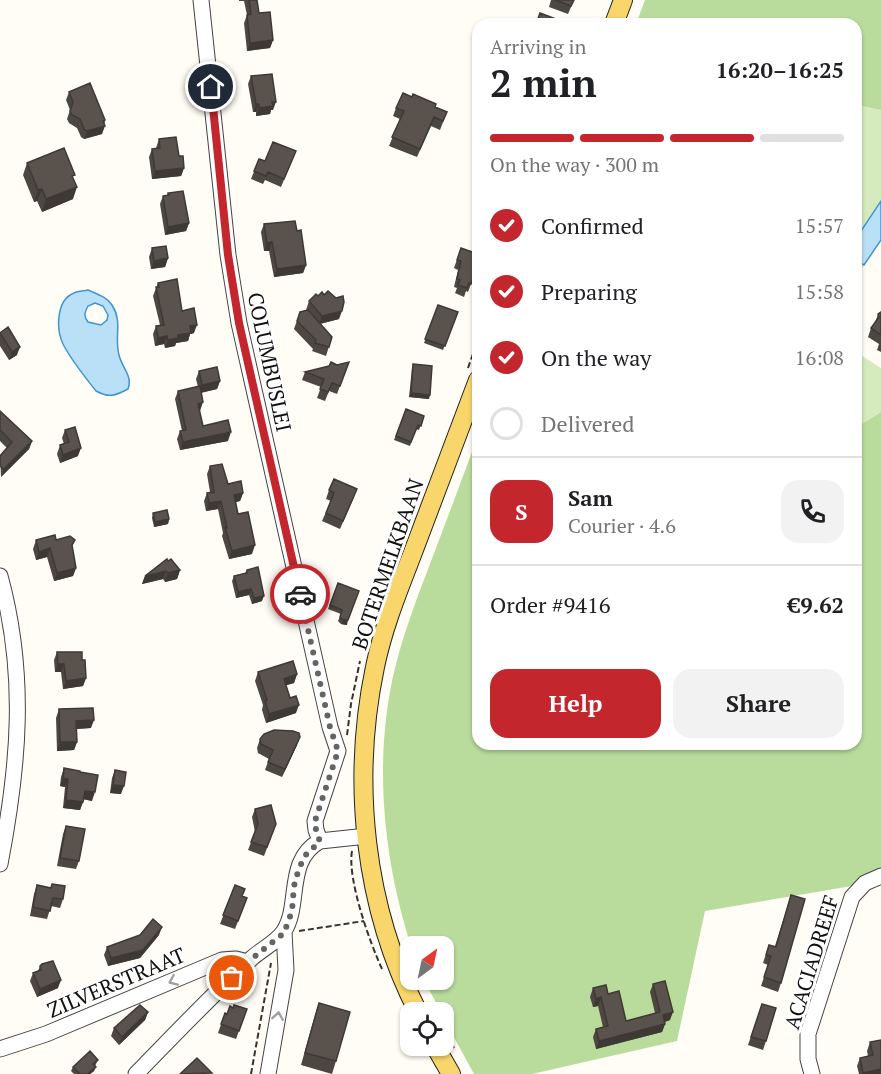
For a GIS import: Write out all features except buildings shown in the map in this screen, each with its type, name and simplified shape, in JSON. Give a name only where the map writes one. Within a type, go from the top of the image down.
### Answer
[{"type":"main road","points":[[616,18],[623,0]]},
{"type":"main road","name":"BOTERMELKBAAN","points":[[414,1002],[392,952],[381,919],[371,872],[363,777],[367,710],[375,665],[387,621],[472,396]]},
{"type":"main road","points":[[441,1056],[451,1074]]},
{"type":"street","name":"COLUMBUSLEI","points":[[201,0],[228,255],[239,323],[330,727],[338,751],[315,821],[320,842]]},
{"type":"street","points":[[0,578],[18,669],[17,755],[5,815],[0,864]]},
{"type":"street","points":[[268,1074],[286,969],[284,933],[292,911],[294,886],[299,868],[307,853],[320,842],[367,836]]},
{"type":"street","name":"ACACIADREEF","points":[[812,1074],[808,1059],[808,1034],[852,897],[865,883],[881,876]]},
{"type":"street","points":[[136,1074],[248,962],[284,933]]},
{"type":"street","name":"ZILVERSTRAAT","points":[[1,1044],[46,1034],[222,960],[236,959],[248,962]]},
{"type":"path","points":[[284,933],[364,921],[353,876]]},
{"type":"path","points":[[251,1074],[273,959]]},
{"type":"green space","points":[[645,0],[881,0],[881,110],[862,106],[862,18],[638,18]]},
{"type":"green space","points":[[862,106],[881,110],[881,240],[862,268]]},
{"type":"green space","points":[[862,356],[881,368],[881,412],[862,424]]},
{"type":"green space","points":[[881,412],[881,881],[705,911],[677,1041],[532,1074],[474,1074],[454,1037],[454,1002],[436,1002],[429,990],[454,990],[454,936],[408,936],[401,913],[388,843],[383,773],[388,702],[395,668],[416,602],[472,452],[472,750],[862,750],[862,424]]},
{"type":"water","points":[[881,201],[881,240],[864,265],[862,264],[862,230]]},
{"type":"water","points":[[88,290],[107,300],[117,317],[120,360],[128,376],[129,384],[128,389],[116,395],[105,395],[96,391],[70,356],[59,331],[59,316],[64,302],[74,293]],"holes":[[[95,303],[103,306],[108,315],[107,320],[101,325],[88,322],[85,318],[88,306]]]},
{"type":"way so far","points":[[232,978],[284,933],[292,911],[294,886],[299,868],[307,853],[320,842],[315,821],[338,751],[330,727],[300,594]]},
{"type":"route","points":[[211,87],[228,255],[239,323],[300,594]]}]
